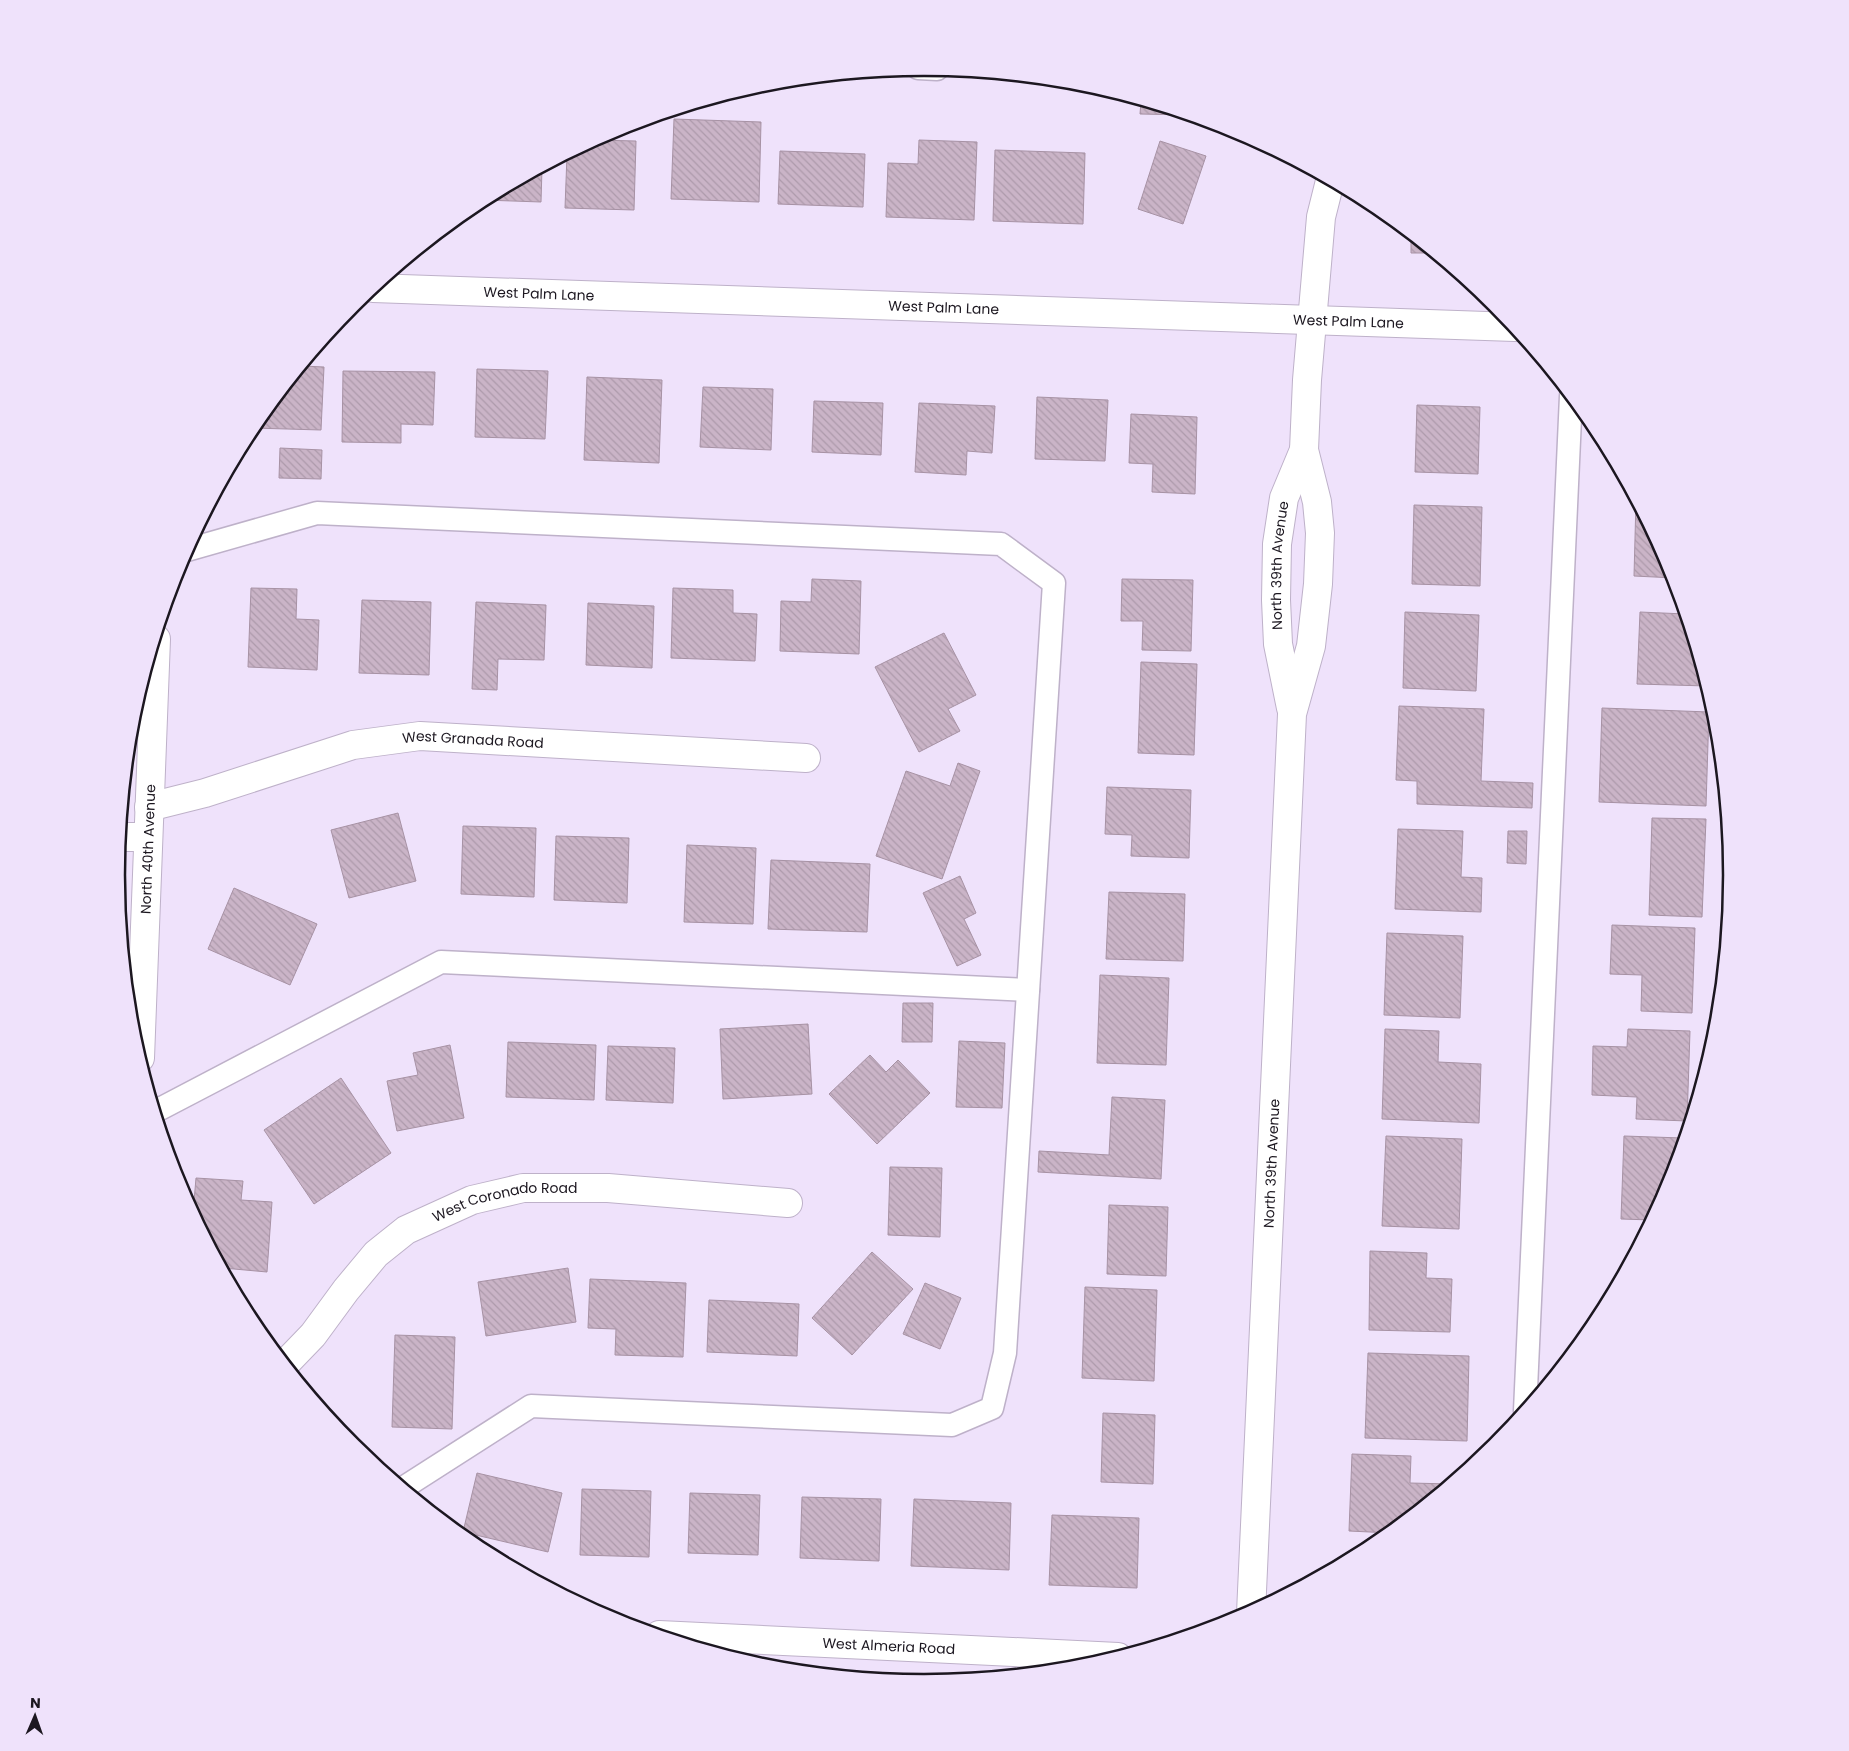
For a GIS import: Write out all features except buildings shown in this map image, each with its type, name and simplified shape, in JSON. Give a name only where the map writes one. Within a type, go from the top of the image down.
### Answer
[{"type":"street","name":"North 39th Avenue","points":[[1315,178],[1321,218]]},
{"type":"street","name":"North 39th Avenue","points":[[1251,1604],[1292,714],[1311,646],[1318,584],[1320,533],[1317,502],[1304,450],[1307,380],[1321,218],[1329,186]]},
{"type":"street","name":"West Palm Lane","points":[[383,288],[1506,328]]},
{"type":"street","name":"North 39th Avenue","points":[[1292,714],[1278,644],[1276,600],[1277,544],[1284,498],[1304,450]]},
{"type":"street","name":"North 40th Avenue","points":[[141,1031],[155,659]]},
{"type":"street","name":"West Granada Road","points":[[149,807],[204,794],[353,745],[420,736],[806,758]]},
{"type":"street","points":[[127,836],[148,837]]},
{"type":"street","name":"West Coronado Road","points":[[289,1360],[313,1335],[376,1254],[406,1230],[472,1200],[523,1188],[608,1188],[788,1203]]},
{"type":"street","name":"West Almeria Road","points":[[683,1637],[1094,1656]]},
{"type":"lane","points":[[1525,1401],[1571,405]]},
{"type":"lane","points":[[196,547],[317,513],[1001,544],[1054,583],[1005,1354],[992,1408],[952,1425],[531,1406],[408,1485]]},
{"type":"lane","points":[[161,1109],[441,962],[1028,990]]}]
